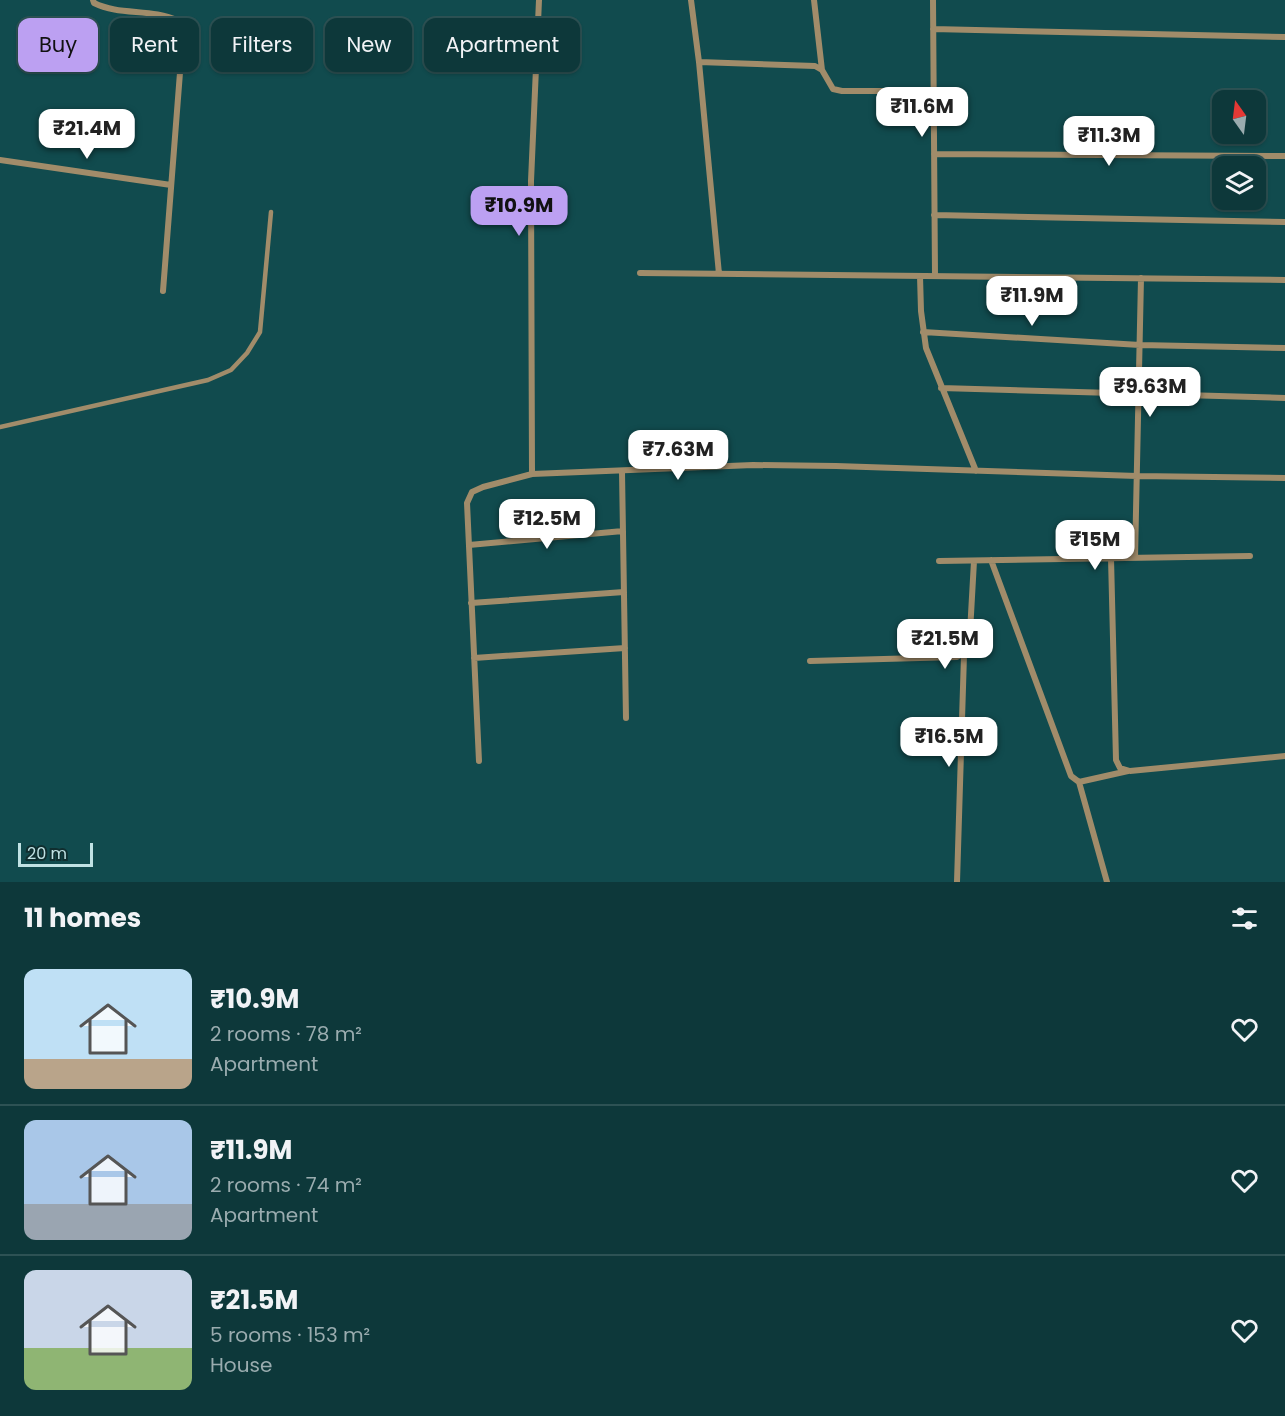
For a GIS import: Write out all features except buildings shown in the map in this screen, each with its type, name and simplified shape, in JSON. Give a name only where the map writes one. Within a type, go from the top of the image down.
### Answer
[{"type":"street","points":[[93,0],[94,3],[104,8],[166,15],[178,21],[183,34],[163,291]]},
{"type":"street","points":[[532,474],[531,181],[539,0]]},
{"type":"street","points":[[691,0],[719,274]]},
{"type":"street","points":[[814,0],[822,70],[833,89],[842,91],[933,91]]},
{"type":"street","points":[[933,0],[935,276]]},
{"type":"street","points":[[933,29],[1285,37]]},
{"type":"street","points":[[699,62],[815,66],[822,70]]},
{"type":"street","points":[[934,154],[1285,156]]},
{"type":"street","points":[[0,160],[171,185]]},
{"type":"street","points":[[934,215],[1285,222]]},
{"type":"street","points":[[640,273],[1285,280]]},
{"type":"street","points":[[920,276],[926,348],[976,471]]},
{"type":"street","points":[[1135,558],[1141,278]]},
{"type":"street","points":[[923,332],[1140,345],[1285,348]]},
{"type":"street","points":[[941,388],[1285,398]]},
{"type":"street","points":[[479,761],[467,503],[472,492],[483,487],[532,474],[753,465],[1285,478]]},
{"type":"street","points":[[622,472],[626,718]]},
{"type":"street","points":[[469,544],[623,531]]},
{"type":"street","points":[[939,561],[1250,556]]},
{"type":"street","points":[[1111,558],[1116,760],[1120,768],[1130,771]]},
{"type":"street","points":[[991,560],[1067,766],[1071,776],[1079,782],[1107,882]]},
{"type":"street","points":[[810,661],[964,655],[969,650],[974,561]]},
{"type":"street","points":[[471,603],[624,592]]},
{"type":"street","points":[[474,658],[625,648]]},
{"type":"street","points":[[957,882],[964,655]]},
{"type":"street","points":[[1079,782],[1130,771],[1285,756]]},
{"type":"lane","points":[[0,427],[207,380],[231,370],[248,353],[260,332],[271,212]]}]
